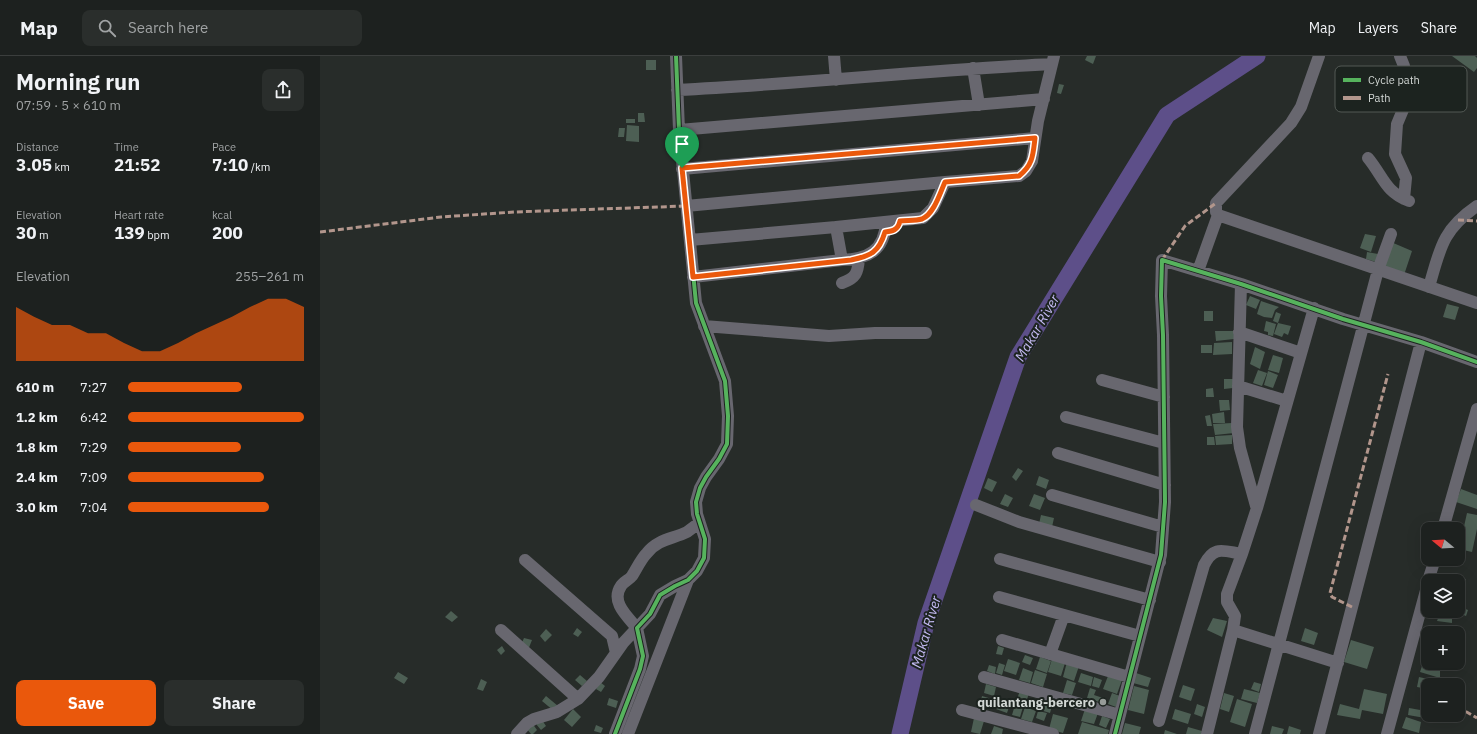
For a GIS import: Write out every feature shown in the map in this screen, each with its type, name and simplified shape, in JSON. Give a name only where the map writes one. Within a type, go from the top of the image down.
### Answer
[{"type":"street","points":[[518,734],[527,723],[534,718],[557,712],[578,699],[598,677],[623,643],[650,614],[660,596],[674,586],[688,580],[697,572],[704,558],[705,539],[699,523],[696,502],[700,488],[727,444],[728,416],[724,381],[696,303],[682,168],[676,56]]},
{"type":"street","points":[[834,56],[836,80]]},
{"type":"street","points":[[1198,271],[1218,215],[1216,212],[1216,203],[1292,124],[1301,107],[1319,56]]},
{"type":"street","points":[[1400,56],[1404,66]]},
{"type":"street","points":[[677,90],[836,80],[1053,60],[1035,138],[1032,161],[1026,171],[1019,176],[686,206]]},
{"type":"street","points":[[973,68],[979,105]]},
{"type":"street","points":[[679,130],[1044,99]]},
{"type":"street","points":[[1368,158],[1376,167],[1384,184],[1400,198],[1407,200],[1406,178],[1395,154],[1397,124],[1402,112]]},
{"type":"street","points":[[682,168],[1035,138]]},
{"type":"street","points":[[690,240],[836,227],[885,228],[900,221],[923,218],[933,208],[945,182]]},
{"type":"street","points":[[1429,287],[1441,246],[1449,231],[1458,220],[1477,206]]},
{"type":"street","points":[[1218,215],[1477,303]]},
{"type":"street","points":[[836,227],[842,260]]},
{"type":"street","points":[[693,277],[869,256],[877,249],[885,228]]},
{"type":"street","points":[[1255,734],[1378,270],[1391,234]]},
{"type":"street","points":[[842,283],[851,280],[855,276],[859,258]]},
{"type":"street","points":[[1115,734],[1160,562],[1165,485],[1163,335],[1160,296],[1162,260],[1421,342],[1477,362]]},
{"type":"street","points":[[1241,284],[1237,427],[1240,448],[1257,508]]},
{"type":"street","points":[[1207,734],[1234,630],[1235,616],[1226,599],[1257,508],[1314,308]]},
{"type":"street","points":[[704,326],[829,336],[875,333],[926,333]]},
{"type":"street","points":[[1240,332],[1301,353]]},
{"type":"street","points":[[1319,734],[1421,342]]},
{"type":"street","points":[[1102,380],[1164,397]]},
{"type":"street","points":[[1238,386],[1287,401]]},
{"type":"street","points":[[1445,522],[1477,409]]},
{"type":"street","points":[[1066,417],[1164,443]]},
{"type":"street","points":[[1058,453],[1165,485]]},
{"type":"street","points":[[1052,495],[1163,527]]},
{"type":"street","points":[[976,505],[1019,522],[1160,562]]},
{"type":"street","points":[[615,734],[640,669],[643,656],[638,628],[622,611],[618,601],[618,592],[621,585],[630,578],[646,553],[657,544],[670,537],[686,532],[699,523]]},
{"type":"street","points":[[1159,721],[1204,565],[1209,555],[1215,552],[1223,551],[1242,554]]},
{"type":"street","points":[[1000,559],[1150,600]]},
{"type":"street","points":[[525,560],[612,636],[616,653]]},
{"type":"street","points":[[628,734],[688,580]]},
{"type":"street","points":[[999,597],[1140,636]]},
{"type":"street","points":[[1387,734],[1421,608]]},
{"type":"street","points":[[1050,654],[1064,615]]},
{"type":"street","points":[[501,630],[578,699]]},
{"type":"street","points":[[1234,630],[1338,663]]},
{"type":"street","points":[[1002,640],[1129,677]]},
{"type":"street","points":[[984,677],[1120,715]]},
{"type":"street","points":[[962,710],[1053,734]]},
{"type":"building","points":[[1087,56],[1096,56],[1093,64],[1085,60]]},
{"type":"building","points":[[1452,56],[1475,56],[1477,58],[1477,68],[1474,72]]},
{"type":"building","points":[[646,60],[656,60],[656,70],[646,70]]},
{"type":"building","points":[[1059,84],[1064,85],[1061,94],[1057,93]]},
{"type":"building","points":[[638,113],[644,113],[645,122],[638,122]]},
{"type":"building","points":[[626,119],[635,119],[635,123],[626,123]]},
{"type":"building","points":[[627,125],[639,126],[639,142],[626,141]]},
{"type":"building","points":[[619,128],[625,128],[624,137],[618,137]]},
{"type":"building","points":[[1365,234],[1376,236],[1371,252],[1360,248]]},
{"type":"building","points":[[1391,242],[1412,251],[1404,275],[1382,267]]},
{"type":"building","points":[[1367,252],[1378,254],[1376,262],[1366,259]]},
{"type":"building","points":[[1250,296],[1260,300],[1256,309],[1246,305]]},
{"type":"building","points":[[1261,301],[1279,307],[1275,310],[1272,318],[1257,314]]},
{"type":"building","points":[[1447,304],[1459,307],[1455,320],[1443,317]]},
{"type":"building","points":[[1204,311],[1213,311],[1213,321],[1204,321]]},
{"type":"building","points":[[1276,312],[1281,314],[1278,323],[1273,321]]},
{"type":"building","points":[[1266,321],[1276,324],[1273,336],[1268,335],[1268,332],[1264,331]]},
{"type":"building","points":[[1278,323],[1291,326],[1288,335],[1284,333],[1282,337],[1274,334]]},
{"type":"building","points":[[1215,331],[1234,331],[1234,339],[1216,341]]},
{"type":"building","points":[[1232,342],[1232,354],[1213,355],[1214,343]]},
{"type":"building","points":[[1201,345],[1212,345],[1212,353],[1201,353]]},
{"type":"building","points":[[1255,347],[1265,352],[1260,369],[1250,364]]},
{"type":"building","points":[[1273,355],[1283,358],[1279,373],[1268,370]]},
{"type":"building","points":[[1258,370],[1267,373],[1262,386],[1253,383]]},
{"type":"building","points":[[1268,371],[1278,375],[1273,388],[1264,385]]},
{"type":"building","points":[[1224,379],[1233,379],[1233,388],[1224,389]]},
{"type":"building","points":[[1213,388],[1214,397],[1206,397],[1206,389]]},
{"type":"building","points":[[1219,400],[1229,400],[1230,410],[1220,411]]},
{"type":"building","points":[[1224,412],[1225,423],[1213,423],[1212,414]]},
{"type":"building","points":[[1210,415],[1212,426],[1207,426],[1205,416]]},
{"type":"building","points":[[1232,423],[1234,433],[1215,435],[1213,424]]},
{"type":"building","points":[[1232,435],[1232,444],[1216,445],[1215,436]]},
{"type":"building","points":[[1207,437],[1214,437],[1215,445],[1207,445]]},
{"type":"building","points":[[1018,468],[1023,471],[1016,481],[1012,477]]},
{"type":"building","points":[[1039,476],[1049,480],[1046,489],[1036,485]]},
{"type":"building","points":[[988,478],[997,482],[992,492],[984,488]]},
{"type":"building","points":[[1461,489],[1477,495],[1477,509],[1456,502]]},
{"type":"building","points":[[1005,494],[1013,498],[1008,507],[1000,504]]},
{"type":"building","points":[[1034,494],[1045,498],[1040,510],[1029,506]]},
{"type":"building","points":[[1467,513],[1477,515],[1477,529],[1472,552],[1465,550],[1465,522]]},
{"type":"building","points":[[1041,515],[1054,518],[1052,527],[1039,524]]},
{"type":"building","points":[[1465,609],[1468,610],[1465,616]]},
{"type":"building","points":[[451,611],[458,617],[452,622],[445,617]]},
{"type":"building","points":[[1213,618],[1227,621],[1222,637],[1207,630]]},
{"type":"building","points":[[1438,618],[1452,618],[1452,623],[1437,621]]},
{"type":"building","points":[[577,628],[582,632],[578,637],[573,634]]},
{"type":"building","points":[[1305,628],[1318,633],[1314,645],[1301,641]]},
{"type":"building","points":[[546,629],[552,635],[545,642],[540,636]]},
{"type":"building","points":[[524,638],[532,640],[528,650],[520,647]]},
{"type":"building","points":[[1351,640],[1374,647],[1367,669],[1344,662]]},
{"type":"building","points":[[502,646],[505,651],[501,655],[497,650]]},
{"type":"building","points":[[998,646],[1004,648],[1002,655],[996,654]]},
{"type":"building","points":[[1025,655],[1033,658],[1030,665],[1022,662]]},
{"type":"building","points":[[1040,657],[1051,661],[1047,673],[1036,669]]},
{"type":"building","points":[[1008,659],[1020,663],[1016,675],[1004,671]]},
{"type":"building","points":[[1052,659],[1065,663],[1061,676],[1048,672]]},
{"type":"building","points":[[1067,662],[1079,666],[1074,681],[1063,677]]},
{"type":"building","points":[[999,663],[1005,665],[1002,675],[996,673]]},
{"type":"building","points":[[989,665],[996,667],[995,674],[987,671]]},
{"type":"building","points":[[1023,668],[1033,672],[1030,683],[1019,680]]},
{"type":"building","points":[[1421,669],[1440,671],[1440,678],[1420,672]]},
{"type":"building","points":[[1035,670],[1047,674],[1043,687],[1031,683]]},
{"type":"building","points":[[398,672],[408,678],[404,684],[394,678]]},
{"type":"building","points":[[1081,673],[1093,677],[1091,686],[1078,682]]},
{"type":"building","points":[[1136,673],[1151,678],[1148,687],[1133,683]]},
{"type":"building","points":[[580,675],[587,681],[582,686],[575,680]]},
{"type":"building","points":[[1108,676],[1122,680],[1117,694],[1103,689]]},
{"type":"building","points":[[1094,677],[1102,680],[1099,688],[1092,686]]},
{"type":"building","points":[[1419,677],[1423,678],[1421,678],[1421,688],[1417,687]]},
{"type":"building","points":[[481,679],[487,682],[483,691],[477,689]]},
{"type":"building","points":[[1067,680],[1076,683],[1072,695],[1063,693]]},
{"type":"building","points":[[600,682],[605,686],[601,692],[596,689]]},
{"type":"building","points":[[1254,682],[1261,684],[1259,692],[1251,689]]},
{"type":"building","points":[[986,684],[996,687],[994,696],[984,693]]},
{"type":"building","points":[[1183,685],[1195,689],[1191,701],[1179,697]]},
{"type":"building","points":[[1134,686],[1149,690],[1144,714],[1128,710]]},
{"type":"building","points":[[1090,688],[1096,690],[1094,695],[1103,698],[1102,703],[1087,698]]},
{"type":"building","points":[[1244,689],[1260,693],[1257,703],[1241,699]]},
{"type":"building","points":[[1364,689],[1387,694],[1383,714],[1362,710],[1360,719],[1337,715],[1340,704],[1359,709]]},
{"type":"building","points":[[1020,690],[1029,693],[1025,706],[1016,703]]},
{"type":"building","points":[[1112,693],[1120,696],[1116,707],[1108,704]]},
{"type":"building","points":[[1224,693],[1234,696],[1229,712],[1220,709]]},
{"type":"building","points":[[546,696],[558,706],[554,711],[542,701]]},
{"type":"building","points":[[982,696],[992,699],[990,708],[980,705]]},
{"type":"building","points":[[1044,696],[1054,699],[1050,713],[1040,710]]},
{"type":"building","points":[[609,698],[618,701],[616,708],[607,705]]},
{"type":"building","points":[[1237,699],[1252,704],[1245,727],[1230,722]]},
{"type":"building","points":[[999,700],[1010,704],[1007,713],[996,709]]},
{"type":"building","points":[[1197,704],[1205,707],[1202,717],[1194,714]]},
{"type":"building","points":[[1015,705],[1023,707],[1020,717],[1012,715]]},
{"type":"building","points":[[1025,707],[1036,711],[1032,722],[1021,719]]},
{"type":"building","points":[[1409,708],[1421,710],[1421,717],[1408,715]]},
{"type":"building","points":[[573,709],[581,717],[572,727],[564,720]]},
{"type":"building","points":[[1085,709],[1098,713],[1094,724],[1081,721]]},
{"type":"building","points":[[1175,709],[1191,714],[1188,724],[1172,719]]},
{"type":"building","points":[[1038,711],[1047,713],[1044,721],[1036,718]]},
{"type":"building","points":[[1053,714],[1068,718],[1063,733],[1049,729]]},
{"type":"building","points":[[1102,716],[1110,719],[1106,728],[1099,725]]},
{"type":"building","points":[[1406,717],[1421,722],[1419,733],[1402,728]]},
{"type":"building","points":[[974,718],[984,721],[980,734],[971,732]]},
{"type":"building","points":[[542,720],[546,726],[541,730],[536,724]]},
{"type":"building","points":[[1082,722],[1109,730],[1108,734],[1078,734]]},
{"type":"building","points":[[532,723],[537,730],[531,734],[526,728]]},
{"type":"building","points":[[1125,723],[1141,727],[1139,734],[1122,734]]},
{"type":"building","points":[[596,725],[603,728],[601,733],[594,731]]},
{"type":"building","points":[[994,726],[1003,729],[1002,734],[991,734]]},
{"type":"building","points":[[1272,726],[1284,729],[1282,734],[1270,734]]},
{"type":"building","points":[[1289,726],[1301,730],[1300,734],[1287,734]]},
{"type":"building","points":[[1188,727],[1202,731],[1201,734],[1186,734]]},
{"type":"building","points":[[1165,730],[1177,734],[1164,734]]},
{"type":"waterway","name":"Makar River","points":[[900,734],[926,623],[1018,357],[1167,115],[1257,56]]},
{"type":"marked path","points":[[1162,260],[1185,226],[1216,203]]},
{"type":"marked path","points":[[320,232],[441,217],[514,212],[686,206]]},
{"type":"marked path","points":[[1458,220],[1477,221]]},
{"type":"marked path","points":[[1352,607],[1332,597],[1330,593],[1388,374]]},
{"type":"marked path","points":[[1465,711],[1477,718]]},
{"type":"cycle path","points":[[615,734],[640,669],[643,656],[637,628],[650,614],[660,595],[688,580],[697,571],[704,558],[705,539],[697,514],[696,502],[700,488],[727,444],[728,416],[725,381],[696,303],[679,130],[676,56]]},
{"type":"cycle path","points":[[1115,734],[1161,555],[1165,502],[1163,335],[1161,296],[1162,260],[1241,284],[1343,319],[1421,342],[1477,362]]},
{"type":"place","name":"quilantang-bercero","points":[[1103,702]]},
{"type":"route","points":[[1035,138],[1032,161],[1026,171],[1019,176],[945,182],[933,208],[927,215],[916,220],[900,221],[896,230],[885,232],[877,249],[869,256],[851,260],[693,277],[682,168],[1035,138]]}]
